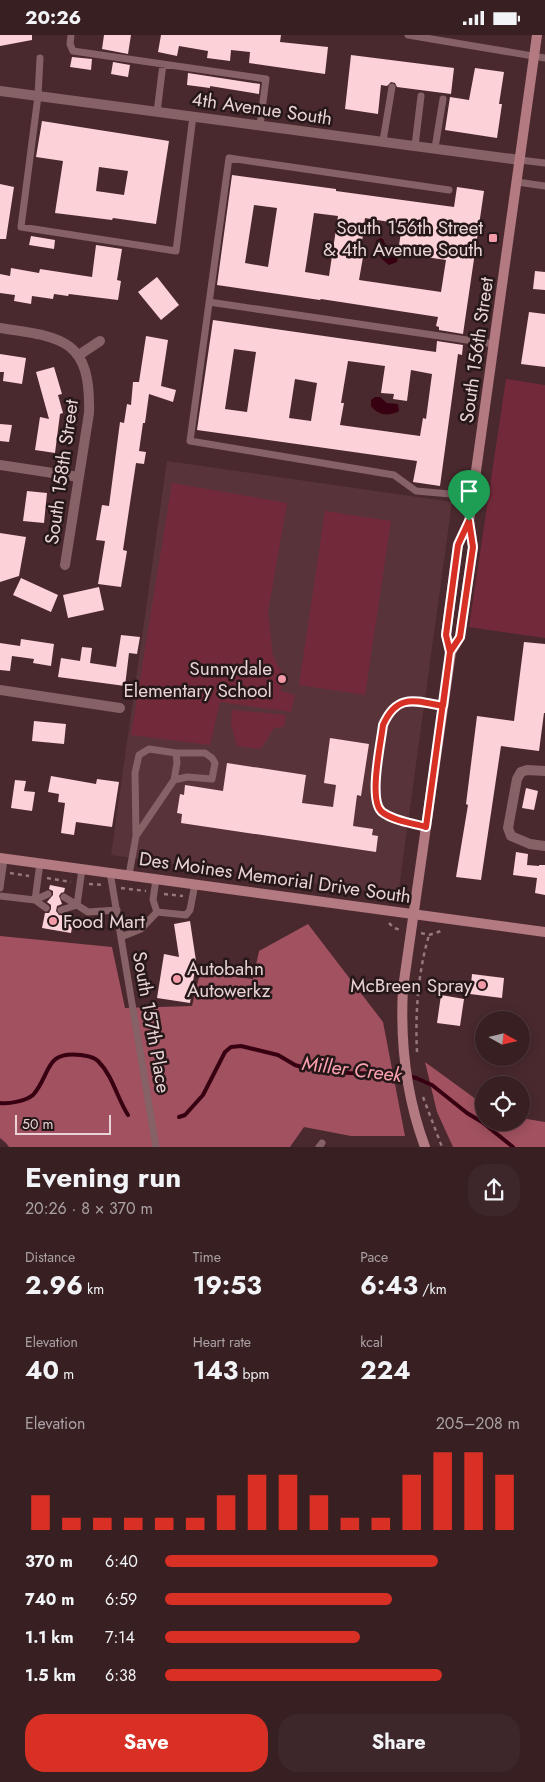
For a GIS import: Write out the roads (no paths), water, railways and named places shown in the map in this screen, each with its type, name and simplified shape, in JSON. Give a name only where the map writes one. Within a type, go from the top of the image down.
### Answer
[{"type":"main road","name":"South 156th Street","points":[[425,1147],[414,1113],[404,1059],[402,1027],[403,988],[450,652],[446,635],[458,545],[469,521],[473,496],[537,35]]},
{"type":"main road","name":"South 156th Street","points":[[450,652],[460,637],[473,547],[469,521]]},
{"type":"main road","name":"Des Moines Memorial Drive South","points":[[2,859],[110,872],[545,932]]},
{"type":"street","name":"4th Avenue South","points":[[0,91],[520,159]]},
{"type":"street","points":[[0,328],[44,334],[64,341],[78,355],[100,341]]},
{"type":"street","name":"South 158th Street","points":[[65,565],[89,413],[90,391],[86,373],[78,355]]},
{"type":"street","points":[[0,465],[79,477]]},
{"type":"street","points":[[0,690],[120,708]]},
{"type":"street","points":[[545,771],[527,770],[521,772],[517,779],[508,828],[511,836],[519,840],[545,846]]},
{"type":"lane","points":[[71,35],[70,44],[73,51],[266,79],[260,125]]},
{"type":"lane","points":[[408,35],[545,58]]},
{"type":"lane","points":[[40,58],[38,96],[21,227],[176,251],[193,116]]},
{"type":"lane","points":[[158,111],[164,64]]},
{"type":"lane","points":[[383,141],[392,87]]},
{"type":"lane","points":[[414,146],[421,96]]},
{"type":"lane","points":[[435,148],[443,99]]},
{"type":"lane","points":[[450,190],[229,158],[190,441],[394,475],[416,491],[473,496]]},
{"type":"lane","points":[[520,159],[545,161]]},
{"type":"lane","points":[[517,182],[545,186]]},
{"type":"lane","points":[[210,302],[494,344]]},
{"type":"lane","points":[[426,827],[392,818],[380,811],[378,807],[374,793],[383,725],[388,714],[402,702],[409,701],[443,706]]},
{"type":"lane","points":[[128,875],[136,836],[135,773],[139,755],[148,749],[176,753],[205,753],[215,763],[212,779],[188,777],[174,780]]},
{"type":"lane","points":[[136,836],[174,780],[177,763],[176,753]]},
{"type":"lane","points":[[0,888],[2,859]]},
{"type":"lane","points":[[35,900],[40,863]]},
{"type":"lane","points":[[77,905],[82,869]]},
{"type":"lane","name":"South 157th Place","points":[[110,872],[156,1147]]},
{"type":"lane","points":[[156,879],[153,900],[157,912]]},
{"type":"lane","points":[[157,912],[186,915],[190,910],[195,884]]},
{"type":"lane","points":[[35,900],[48,894]]},
{"type":"lane","points":[[0,896],[35,900],[46,908]]},
{"type":"lane","points":[[64,897],[88,912],[116,909]]},
{"type":"lane","points":[[61,910],[77,905]]},
{"type":"lane","points":[[121,937],[141,929],[157,912]]},
{"type":"waterway","name":"Miller Creek","points":[[179,1117],[185,1115],[203,1095],[225,1052],[231,1047],[241,1046],[278,1055],[295,1065],[305,1068],[349,1073],[400,1074],[416,1078],[432,1085],[513,1147]]},
{"type":"waterway","name":"Miller Creek","points":[[0,1103],[17,1102],[30,1097],[39,1087],[54,1060],[69,1054],[81,1055],[94,1058],[103,1067],[128,1115]]},
{"type":"place","name":"South 156th Street & 4th Avenue South","points":[[493,238]]},
{"type":"place","name":"Sunnydale Elementary School","points":[[282,679]]},
{"type":"place","name":"Food Mart","points":[[53,921]]},
{"type":"place","name":"Autobahn Autowerkz","points":[[177,979]]},
{"type":"place","name":"McBreen Spray","points":[[482,985]]}]
